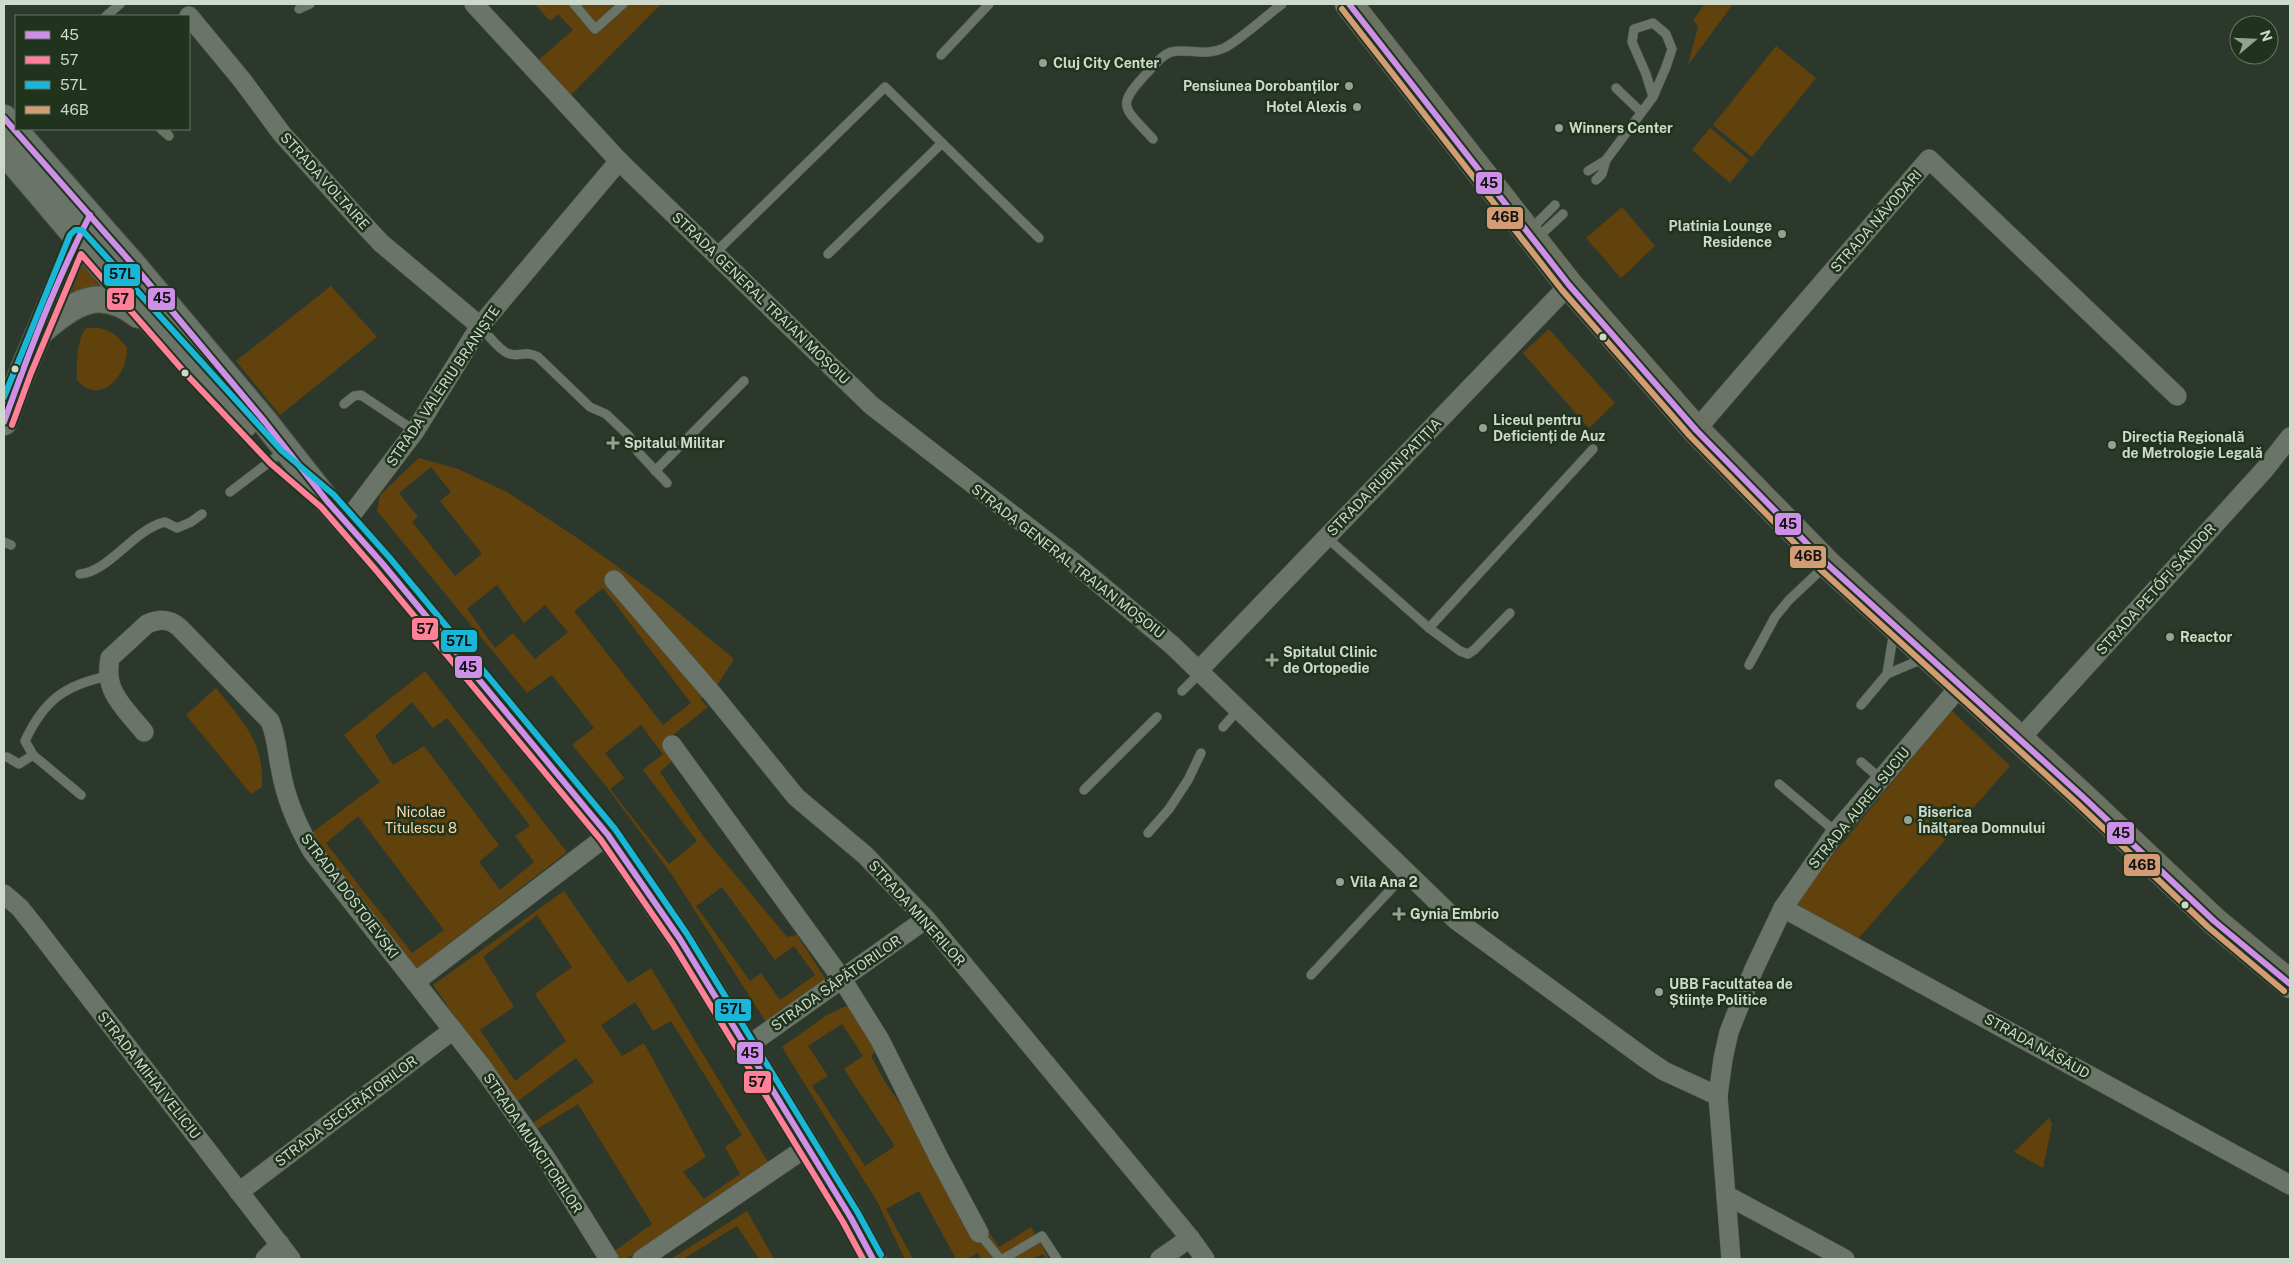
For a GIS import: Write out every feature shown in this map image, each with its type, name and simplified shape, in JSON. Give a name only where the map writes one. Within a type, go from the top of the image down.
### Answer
[{"type":"main road","points":[[1349,4],[1569,285],[1696,430],[1827,564],[2214,921],[2290,984]]},
{"type":"main road","points":[[4,118],[90,215],[265,422],[327,501],[608,835],[680,939],[851,1218],[873,1259]]},
{"type":"main road","points":[[4,152],[166,337],[276,457],[327,501]]},
{"type":"main road","points":[[4,422],[23,370],[78,238],[90,215]]},
{"type":"main road","points":[[40,331],[73,307],[88,300],[106,299],[124,305],[166,337]]},
{"type":"street","name":"STRADA VOLTAIRE","points":[[178,4],[188,15]]},
{"type":"street","name":"STRADA GENERAL TRAIAN MOȘOIU","points":[[474,4],[619,161],[716,252],[871,405],[1072,561],[1172,644],[1456,920],[1646,1059],[1664,1071],[1718,1096]]},
{"type":"street","name":"STRADA VOLTAIRE","points":[[190,17],[242,80],[261,109],[282,134],[381,243],[480,326]]},
{"type":"street","name":"STRADA NĂVODARI","points":[[1696,430],[1929,159],[2177,396]]},
{"type":"street","name":"STRADA VALERIU BRANIȘTE","points":[[346,522],[415,431],[480,326],[619,161]]},
{"type":"street","name":"STRADA RUBIN PATIȚIA","points":[[1200,671],[1326,537],[1569,285]]},
{"type":"street","name":"STRADA PETŐFI SÁNDOR","points":[[2020,740],[2265,469],[2290,437]]},
{"type":"street","name":"STRADA MINERILOR","points":[[614,580],[715,697],[796,796],[865,855],[926,919],[1190,1238],[1205,1259]]},
{"type":"street","name":"STRADA DOSTOIEVSKI","points":[[108,676],[110,658],[148,624],[154,621],[169,620],[180,628],[270,721],[276,736],[280,770],[289,806],[298,827],[312,851],[453,1030]]},
{"type":"street","points":[[108,676],[113,693],[144,732]]},
{"type":"street","name":"STRADA AUREL SUCIU","points":[[1731,1259],[1718,1096],[1723,1059],[1730,1032],[1754,969],[1783,908],[1836,832],[1877,776],[1960,686]]},
{"type":"street","points":[[672,745],[842,979],[880,1040],[979,1233]]},
{"type":"street","points":[[416,982],[608,835]]},
{"type":"street","name":"STRADA MIHAI VELICIU","points":[[4,894],[20,908],[36,928],[291,1259]]},
{"type":"street","name":"STRADA NĂSĂUD","points":[[1783,908],[2290,1185]]},
{"type":"street","name":"STRADA SĂPĂTORILOR","points":[[746,1047],[926,919]]},
{"type":"street","name":"STRADA SECERĂTORILOR","points":[[239,1192],[453,1030]]},
{"type":"street","name":"STRADA MUNCITORILOR","points":[[453,1030],[546,1158],[609,1259]]},
{"type":"street","points":[[642,1259],[807,1147]]},
{"type":"street","points":[[1726,1194],[1845,1259]]},
{"type":"street","points":[[1160,1259],[1190,1238]]},
{"type":"street","points":[[265,1259],[280,1244]]},
{"type":"lane","points":[[107,15],[120,4]]},
{"type":"lane","points":[[299,9],[310,4]]},
{"type":"lane","points":[[574,4],[595,29],[623,4]]},
{"type":"lane","points":[[941,55],[989,4]]},
{"type":"lane","points":[[1153,139],[1129,112],[1126,101],[1130,91],[1158,61],[1168,53],[1179,51],[1205,54],[1224,48],[1282,4]]},
{"type":"lane","points":[[1596,180],[1602,174],[1606,160],[1652,97],[1666,67],[1672,49],[1666,34],[1653,23],[1634,28],[1632,42],[1646,74],[1652,97]]},
{"type":"lane","points":[[716,252],[885,86],[1039,238]]},
{"type":"lane","points":[[1616,88],[1641,112]]},
{"type":"lane","points":[[162,130],[169,136]]},
{"type":"lane","points":[[828,254],[942,143]]},
{"type":"lane","points":[[1588,171],[1606,160]]},
{"type":"lane","points":[[1531,237],[1555,205]]},
{"type":"lane","points":[[1531,237],[1563,214]]},
{"type":"lane","points":[[480,326],[507,354],[514,355],[530,352],[538,357],[590,407],[606,414],[629,436],[638,452],[668,483]]},
{"type":"lane","points":[[656,471],[744,381]]},
{"type":"lane","points":[[344,404],[354,396],[361,395],[415,431]]},
{"type":"lane","points":[[1429,628],[1593,449]]},
{"type":"lane","points":[[230,492],[276,457]]},
{"type":"lane","points":[[80,574],[93,572],[149,528],[165,522],[176,528],[183,527],[202,514]]},
{"type":"lane","points":[[1326,537],[1429,628],[1460,652],[1468,654],[1474,650],[1510,613]]},
{"type":"lane","points":[[1749,665],[1775,617],[1789,600],[1827,564]]},
{"type":"lane","points":[[1887,674],[1894,626]]},
{"type":"lane","points":[[1861,705],[1887,674],[1928,657]]},
{"type":"lane","points":[[1182,691],[1200,671]]},
{"type":"lane","points":[[80,795],[33,755],[24,741],[33,723],[59,694],[81,682],[108,676]]},
{"type":"lane","points":[[1223,727],[1240,709]]},
{"type":"lane","points":[[1084,790],[1157,717]]},
{"type":"lane","points":[[1148,833],[1170,809],[1188,780],[1200,753]]},
{"type":"lane","points":[[7,757],[18,764],[33,755]]},
{"type":"lane","points":[[1861,762],[1877,776]]},
{"type":"lane","points":[[1780,784],[1836,832]]},
{"type":"lane","points":[[1311,975],[1406,873]]},
{"type":"lane","points":[[979,1233],[1002,1259],[1042,1236],[1057,1259]]},
{"type":"green space","points":[[535,4],[661,4],[570,96],[539,60],[573,30],[558,14],[550,21]]},
{"type":"green space","points":[[1705,4],[1733,4],[1688,65],[1698,26],[1693,20]]},
{"type":"green space","points":[[1776,46],[1816,78],[1752,157],[1713,125]]},
{"type":"green space","points":[[1710,128],[1749,160],[1730,183],[1692,150]]},
{"type":"green space","points":[[1622,207],[1655,246],[1621,278],[1586,238]]},
{"type":"green space","points":[[83,263],[105,294],[69,300]]},
{"type":"green space","points":[[331,286],[377,337],[280,415],[236,361]]},
{"type":"green space","points":[[87,328],[105,329],[119,338],[127,348],[123,368],[118,377],[103,389],[95,390],[86,387],[77,380],[79,344]]},
{"type":"green space","points":[[1549,329],[1615,403],[1589,428],[1523,353]]},
{"type":"green space","points":[[419,458],[458,469],[507,492],[582,541],[662,599],[734,659],[718,684],[700,699],[708,707],[663,743],[673,760],[660,772],[703,836],[787,937],[797,935],[826,980],[768,1025],[672,875],[606,786],[572,745],[594,728],[552,675],[527,693],[377,511],[380,495]],"holes":[[[431,467],[451,492],[440,501],[482,554],[455,576],[412,522],[418,517],[399,493]],[[497,585],[524,623],[545,605],[568,632],[535,659],[513,633],[495,648],[467,609]],[[603,588],[691,703],[663,725],[574,611]],[[641,725],[663,754],[643,770],[697,841],[669,864],[610,789],[624,778],[605,753]],[[722,887],[775,960],[794,946],[815,975],[780,1000],[761,973],[750,981],[696,906]]]},
{"type":"green space","name":"Nicolae Titulescu 8","points":[[425,671],[567,852],[415,970],[310,834],[380,782],[344,735]],"holes":[[[412,702],[433,728],[447,718],[530,826],[515,836],[534,862],[500,890],[479,862],[499,845],[424,746],[393,765],[375,736]],[[358,816],[444,930],[412,953],[326,843]]]},
{"type":"green space","points":[[216,688],[243,722],[255,744],[262,771],[262,787],[251,794],[186,715]]},
{"type":"green space","points":[[1951,710],[2010,766],[1857,940],[1792,905]]},
{"type":"green space","points":[[564,891],[628,983],[651,968],[768,1162],[626,1259],[614,1259],[527,1127],[594,1082],[576,1058],[515,1103],[433,985]],"holes":[[[537,915],[572,967],[535,994],[566,1041],[515,1081],[480,1030],[514,1007],[483,957]],[[635,1002],[653,1031],[671,1021],[742,1135],[725,1147],[740,1174],[704,1199],[683,1172],[706,1157],[644,1043],[622,1056],[601,1025]],[[578,1104],[652,1224],[613,1252],[537,1129]]]},
{"type":"green space","points":[[846,1006],[858,1013],[881,1045],[871,1056],[885,1082],[999,1247],[1031,1227],[1049,1259],[1046,1259],[1043,1254],[1032,1259],[981,1259],[978,1253],[967,1259],[956,1259],[919,1191],[886,1209],[913,1259],[905,1259],[878,1203],[782,1047],[827,1015]],"holes":[[[842,1024],[863,1056],[844,1069],[895,1146],[865,1166],[812,1086],[828,1076],[808,1046]]]},
{"type":"green space","points":[[2049,1118],[2052,1124],[2043,1168],[2014,1152]]},
{"type":"green space","points":[[747,1211],[774,1259],[759,1259],[737,1226],[683,1259],[671,1259]]},
{"type":"transit line","name":"45","points":[[1349,4],[1569,285],[1696,430],[1827,564],[2083,797],[2214,921],[2290,984]]},
{"type":"transit line","name":"46B","points":[[1342,9],[1562,290],[1690,436],[1821,570],[2077,803],[2208,927],[2284,991]]},
{"type":"transit line","name":"45","points":[[4,118],[135,267],[265,422],[327,501],[382,563],[608,835],[680,939],[851,1218],[873,1259]]},
{"type":"transit line","name":"45","points":[[4,422],[44,317],[90,215]]},
{"type":"transit line","name":"57L","points":[[4,397],[70,235],[75,230],[82,230],[282,451],[334,495],[389,557],[615,829],[687,934],[858,1213],[881,1255]]},
{"type":"transit line","name":"57","points":[[12,425],[31,373],[81,254],[187,375],[270,463],[321,507],[601,840],[673,944],[843,1222],[863,1259]]},
{"type":"place","name":"Cluj City Center","points":[[1043,63]]},
{"type":"place","name":"Pensiunea Dorobanților","points":[[1349,86]]},
{"type":"place","name":"Hotel Alexis","points":[[1357,107]]},
{"type":"place","name":"Winners Center","points":[[1559,128]]},
{"type":"place","name":"Platinia Lounge Residence","points":[[1782,234]]},
{"type":"place","name":"Liceul pentru Deficienți de Auz","points":[[1483,428]]},
{"type":"place","name":"Spitalul Militar","points":[[613,443]]},
{"type":"place","name":"Direcția Regională de Metrologie Legală","points":[[2112,445]]},
{"type":"place","name":"Reactor","points":[[2170,637]]},
{"type":"place","name":"Spitalul Clinic de Ortopedie","points":[[1272,660]]},
{"type":"place","name":"Biserica Înălțarea Domnului","points":[[1908,820]]},
{"type":"place","name":"Vila Ana 2","points":[[1340,882]]},
{"type":"place","name":"Gynia Embrio","points":[[1399,914]]},
{"type":"place","name":"UBB Facultatea de Științe Politice","points":[[1659,992]]}]
